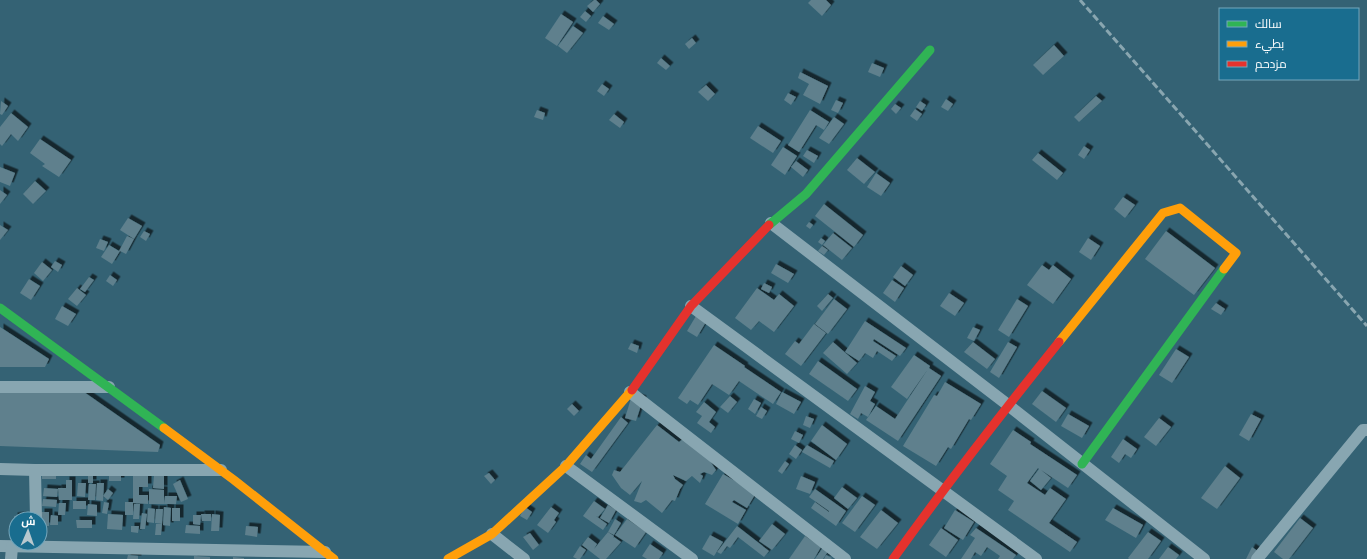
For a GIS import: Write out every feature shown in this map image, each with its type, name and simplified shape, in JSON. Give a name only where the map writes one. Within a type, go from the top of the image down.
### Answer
[{"type":"street","points":[[448,559],[492,534],[566,466],[630,392],[691,306],[771,223],[806,194],[930,50]]},
{"type":"street","points":[[894,559],[943,490],[1008,405],[1163,213],[1180,208],[1236,253],[1082,464]]},
{"type":"street","points":[[771,223],[1008,405],[1204,559]]},
{"type":"street","points":[[691,306],[1036,559]]},
{"type":"street","points":[[0,308],[70,361],[109,387],[221,470],[329,556]]},
{"type":"street","points":[[0,387],[109,387]]},
{"type":"street","points":[[630,392],[845,559]]},
{"type":"street","points":[[1257,559],[1363,430],[1367,430]]},
{"type":"street","points":[[566,466],[692,559]]},
{"type":"street","points":[[0,469],[221,470]]},
{"type":"street","points":[[35,470],[36,511]]},
{"type":"street","points":[[492,534],[524,559]]},
{"type":"street","points":[[48,545],[329,556]]},
{"type":"street","points":[[6,546],[11,559]]},
{"type":"building","points":[[594,0],[600,4],[593,12],[587,6]]},
{"type":"building","points":[[811,0],[826,0],[831,5],[822,16],[808,3]]},
{"type":"building","points":[[585,11],[591,16],[586,22],[580,17]]},
{"type":"building","points":[[561,14],[573,22],[557,46],[545,38]]},
{"type":"building","points":[[603,16],[614,24],[609,30],[598,23]]},
{"type":"building","points":[[573,26],[583,33],[567,53],[558,46]]},
{"type":"building","points":[[692,38],[696,43],[689,49],[685,44]]},
{"type":"building","points":[[1054,45],[1064,56],[1043,75],[1033,65]]},
{"type":"building","points":[[661,58],[670,66],[666,70],[657,63]]},
{"type":"building","points":[[872,63],[884,68],[880,77],[868,72]]},
{"type":"building","points":[[800,72],[828,86],[820,104],[803,95],[809,84],[798,78]]},
{"type":"building","points":[[602,84],[609,89],[604,96],[597,91]]},
{"type":"building","points":[[706,85],[715,94],[708,101],[698,92]]},
{"type":"building","points":[[788,93],[796,97],[791,105],[784,100]]},
{"type":"building","points":[[1096,96],[1102,101],[1079,122],[1074,117]]},
{"type":"building","points":[[946,99],[953,104],[948,111],[941,107]]},
{"type":"building","points":[[836,100],[843,103],[838,113],[831,110]]},
{"type":"building","points":[[1,101],[8,106],[2,115],[0,114]]},
{"type":"building","points":[[920,101],[926,105],[922,111],[916,107]]},
{"type":"building","points":[[895,104],[901,108],[896,114],[891,109]]},
{"type":"building","points":[[915,109],[922,114],[917,121],[910,116]]},
{"type":"building","points":[[537,110],[545,113],[543,120],[534,117]]},
{"type":"building","points":[[810,110],[829,122],[824,130],[816,125],[799,152],[788,145]]},
{"type":"building","points":[[11,113],[28,127],[18,141],[11,134],[2,146],[0,144],[0,127]]},
{"type":"building","points":[[614,114],[624,122],[620,128],[609,120]]},
{"type":"building","points":[[834,117],[844,124],[829,144],[819,138]]},
{"type":"building","points":[[758,126],[781,141],[773,153],[750,138]]},
{"type":"building","points":[[40,139],[71,160],[59,177],[42,166],[45,164],[30,153]]},
{"type":"building","points":[[1084,146],[1090,150],[1084,159],[1078,155]]},
{"type":"building","points":[[783,147],[797,156],[785,175],[771,165]]},
{"type":"building","points":[[807,150],[818,156],[814,163],[803,156]]},
{"type":"building","points":[[1038,153],[1063,173],[1057,180],[1032,160]]},
{"type":"building","points":[[857,158],[875,172],[864,184],[847,170]]},
{"type":"building","points":[[796,161],[808,170],[803,177],[791,167]]},
{"type":"building","points":[[0,167],[15,173],[10,186],[0,182]]},
{"type":"building","points":[[876,173],[890,183],[881,196],[867,187]]},
{"type":"building","points":[[35,181],[46,191],[33,204],[23,194]]},
{"type":"building","points":[[0,190],[7,195],[0,204]]},
{"type":"building","points":[[1123,197],[1135,205],[1125,218],[1114,209]]},
{"type":"building","points":[[824,204],[863,235],[854,247],[815,216]]},
{"type":"building","points":[[128,218],[142,226],[134,239],[120,230]]},
{"type":"building","points":[[809,222],[813,225],[810,229],[806,226]]},
{"type":"building","points":[[0,225],[8,230],[0,240]]},
{"type":"building","points":[[144,231],[150,234],[146,241],[140,237]]},
{"type":"building","points":[[1166,231],[1215,268],[1194,295],[1145,259]]},
{"type":"building","points":[[833,233],[852,248],[842,260],[823,245]]},
{"type":"building","points":[[127,236],[134,239],[126,254],[120,251],[112,264],[101,257],[109,245],[119,251]]},
{"type":"building","points":[[821,238],[825,241],[822,245],[818,242]]},
{"type":"building","points":[[1088,238],[1100,246],[1091,260],[1079,252]]},
{"type":"building","points":[[100,239],[108,242],[104,251],[96,248]]},
{"type":"building","points":[[822,246],[828,250],[824,255],[818,251]]},
{"type":"building","points":[[55,261],[62,265],[58,272],[51,267]]},
{"type":"building","points":[[42,262],[52,270],[43,281],[34,273]]},
{"type":"building","points":[[776,264],[794,274],[788,283],[771,273]]},
{"type":"building","points":[[1042,265],[1049,270],[1053,265],[1071,279],[1053,304],[1027,285]]},
{"type":"building","points":[[901,266],[913,275],[905,286],[893,277]]},
{"type":"building","points":[[110,275],[117,280],[113,286],[106,281]]},
{"type":"building","points":[[89,277],[94,280],[85,292],[80,289]]},
{"type":"building","points":[[29,279],[40,286],[31,300],[20,293]]},
{"type":"building","points":[[892,280],[904,288],[895,302],[883,293]]},
{"type":"building","points":[[764,283],[772,287],[769,293],[761,289]]},
{"type":"building","points":[[77,288],[86,295],[77,306],[68,299]]},
{"type":"building","points":[[757,288],[774,300],[779,294],[794,306],[774,332],[759,321],[751,330],[735,318]]},
{"type":"building","points":[[949,293],[964,303],[955,316],[940,306]]},
{"type":"building","points":[[828,294],[833,298],[822,311],[817,306]]},
{"type":"building","points":[[834,299],[847,309],[828,334],[815,324]]},
{"type":"building","points":[[1017,299],[1028,306],[1009,337],[998,330]]},
{"type":"building","points":[[1216,303],[1225,309],[1221,315],[1211,309]]},
{"type":"building","points":[[62,306],[76,314],[68,326],[55,319]]},
{"type":"building","points":[[696,316],[706,322],[697,337],[687,331]]},
{"type":"building","points":[[865,321],[906,348],[900,356],[874,339],[873,341],[896,356],[892,361],[877,351],[873,358],[865,353],[859,361],[845,352]]},
{"type":"building","points":[[814,324],[826,333],[801,366],[785,354],[795,341],[799,344]]},
{"type":"building","points":[[0,327],[49,359],[45,367],[0,367]]},
{"type":"building","points":[[973,327],[980,330],[974,341],[967,338]]},
{"type":"building","points":[[833,342],[857,363],[847,374],[823,353]]},
{"type":"building","points":[[973,342],[995,359],[987,369],[964,352]]},
{"type":"building","points":[[1008,342],[1017,347],[999,378],[990,372]]},
{"type":"building","points":[[631,343],[639,346],[637,353],[628,349]]},
{"type":"building","points":[[714,345],[781,392],[773,404],[739,381],[729,395],[712,384],[698,405],[690,400],[687,404],[678,398]]},
{"type":"building","points":[[1176,349],[1189,357],[1172,383],[1159,375]]},
{"type":"building","points":[[914,355],[941,376],[898,441],[866,420],[876,406],[895,419],[928,369],[907,399],[891,387]]},
{"type":"building","points":[[818,361],[857,389],[848,401],[809,374]]},
{"type":"building","points":[[945,382],[981,404],[971,420],[969,419],[951,449],[948,447],[936,466],[903,446],[934,395],[937,396]]},
{"type":"building","points":[[865,386],[875,392],[870,401],[875,404],[868,417],[861,413],[858,419],[850,414]]},
{"type":"building","points":[[0,390],[84,392],[160,445],[158,452],[0,446]]},
{"type":"building","points":[[1042,391],[1066,408],[1056,422],[1032,404]]},
{"type":"building","points":[[782,392],[801,402],[794,414],[776,404]]},
{"type":"building","points":[[632,395],[643,399],[636,421],[625,418]]},
{"type":"building","points":[[730,396],[737,402],[728,413],[720,407]]},
{"type":"building","points":[[754,399],[761,403],[755,414],[748,409]]},
{"type":"building","points":[[704,402],[716,412],[709,422],[715,427],[711,433],[697,423],[702,416],[696,412]]},
{"type":"building","points":[[572,404],[579,411],[574,416],[567,409]]},
{"type":"building","points":[[761,407],[767,411],[762,419],[756,416]]},
{"type":"building","points":[[1068,414],[1089,426],[1082,438],[1061,426]]},
{"type":"building","points":[[1251,414],[1261,419],[1249,441],[1239,435]]},
{"type":"building","points":[[806,416],[814,419],[810,428],[803,425]]},
{"type":"building","points":[[621,417],[628,423],[592,472],[580,464],[586,455],[591,459]]},
{"type":"building","points":[[1159,418],[1171,427],[1156,446],[1144,437]]},
{"type":"building","points":[[657,425],[679,442],[683,439],[708,458],[716,470],[712,475],[704,472],[700,474],[703,476],[700,483],[692,476],[686,481],[673,475],[675,479],[683,485],[675,501],[672,500],[662,513],[646,500],[641,503],[634,501],[642,481],[630,495],[621,488],[612,475],[614,470],[620,472]]},
{"type":"building","points":[[822,425],[847,444],[836,460],[811,441]]},
{"type":"building","points":[[1013,430],[1031,442],[1030,444],[1077,475],[1068,488],[1041,470],[1051,478],[1041,490],[1030,481],[1039,469],[1038,468],[1027,483],[1045,495],[1050,488],[1066,499],[1049,523],[1077,542],[1070,552],[1008,510],[1014,501],[998,490],[1007,476],[990,464]]},
{"type":"building","points":[[795,431],[803,435],[799,443],[791,439]]},
{"type":"building","points":[[1123,439],[1137,449],[1131,458],[1125,454],[1119,463],[1111,457]]},
{"type":"building","points":[[795,445],[802,450],[796,459],[789,454]]},
{"type":"building","points":[[807,445],[834,461],[830,468],[802,452]]},
{"type":"building","points":[[785,461],[789,464],[782,474],[778,471]]},
{"type":"building","points":[[1225,466],[1240,478],[1217,509],[1201,498]]},
{"type":"building","points":[[42,471],[56,471],[56,479],[42,479]]},
{"type":"building","points":[[88,473],[93,473],[93,483],[88,483]]},
{"type":"building","points":[[109,473],[121,473],[121,481],[109,481]]},
{"type":"building","points":[[489,473],[495,480],[491,484],[484,476]]},
{"type":"building","points":[[133,474],[148,474],[148,487],[139,487],[139,495],[148,495],[148,504],[133,503]]},
{"type":"building","points":[[723,474],[756,493],[747,508],[734,500],[732,502],[746,510],[738,524],[705,504]]},
{"type":"building","points":[[154,475],[164,476],[164,489],[153,488]]},
{"type":"building","points":[[801,476],[815,482],[810,494],[796,489]]},
{"type":"building","points":[[66,480],[72,480],[72,500],[59,500],[58,488],[66,488]]},
{"type":"building","points":[[180,480],[188,499],[181,502],[173,484]]},
{"type":"building","points":[[78,483],[86,483],[85,497],[77,496]]},
{"type":"building","points":[[97,483],[104,483],[103,501],[96,500]]},
{"type":"building","points":[[89,484],[96,484],[95,500],[88,500]]},
{"type":"building","points":[[842,487],[857,498],[848,509],[834,498]]},
{"type":"building","points":[[44,488],[58,489],[57,497],[43,496]]},
{"type":"building","points":[[108,489],[113,493],[108,500],[103,496]]},
{"type":"building","points":[[149,489],[164,490],[164,504],[149,504]]},
{"type":"building","points":[[815,489],[846,511],[836,526],[811,508],[815,502],[829,512],[809,497]]},
{"type":"building","points":[[165,496],[177,496],[176,504],[164,504]]},
{"type":"building","points":[[862,496],[875,505],[855,532],[842,523]]},
{"type":"building","points":[[43,499],[57,500],[56,507],[42,506]]},
{"type":"building","points":[[73,501],[86,501],[86,509],[73,509]]},
{"type":"building","points":[[594,501],[605,509],[598,517],[596,516],[607,524],[603,530],[583,516]]},
{"type":"building","points":[[104,502],[109,503],[107,514],[102,513]]},
{"type":"building","points":[[125,502],[133,502],[133,515],[125,515]]},
{"type":"building","points":[[59,503],[66,503],[65,515],[58,515]]},
{"type":"building","points":[[88,504],[97,505],[97,516],[87,515]]},
{"type":"building","points":[[134,504],[140,504],[139,519],[133,519]]},
{"type":"building","points":[[608,505],[616,510],[609,523],[600,518]]},
{"type":"building","points":[[164,507],[171,508],[170,526],[163,525]]},
{"type":"building","points":[[525,507],[532,512],[527,520],[520,516]]},
{"type":"building","points":[[551,507],[559,513],[554,520],[556,522],[548,533],[537,525]]},
{"type":"building","points":[[148,508],[155,509],[154,523],[147,522]]},
{"type":"building","points":[[172,508],[180,508],[180,521],[172,521]]},
{"type":"building","points":[[1113,508],[1143,525],[1136,538],[1105,520]]},
{"type":"building","points":[[156,509],[163,509],[162,524],[155,523]]},
{"type":"building","points":[[881,510],[898,523],[877,549],[860,537]]},
{"type":"building","points":[[955,510],[974,522],[963,540],[944,528]]},
{"type":"building","points":[[48,512],[49,512],[48,526]]},
{"type":"building","points":[[142,513],[147,514],[145,529],[140,529]]},
{"type":"building","points":[[108,514],[123,515],[122,530],[107,529]]},
{"type":"building","points":[[201,514],[211,514],[211,521],[202,521]]},
{"type":"building","points":[[212,514],[220,515],[219,531],[211,531]]},
{"type":"building","points":[[51,515],[58,516],[58,525],[50,525]]},
{"type":"building","points":[[193,515],[201,515],[200,525],[193,524]]},
{"type":"building","points":[[1300,518],[1313,528],[1289,559],[1283,559],[1274,552]]},
{"type":"building","points":[[615,519],[621,523],[614,535],[608,532]]},
{"type":"building","points":[[627,519],[646,532],[635,548],[615,535]]},
{"type":"building","points":[[76,520],[92,520],[92,528],[77,528]]},
{"type":"building","points":[[156,524],[162,524],[161,535],[155,535]]},
{"type":"building","points":[[772,524],[785,534],[772,550],[759,541]]},
{"type":"building","points":[[186,525],[200,526],[200,534],[185,533]]},
{"type":"building","points":[[131,526],[139,526],[138,533],[131,532]]},
{"type":"building","points":[[246,526],[258,527],[257,537],[245,535]]},
{"type":"building","points":[[737,526],[769,551],[764,557],[738,537],[730,548],[727,546],[721,554],[717,552]]},
{"type":"building","points":[[941,528],[958,540],[946,557],[929,545]]},
{"type":"building","points":[[976,528],[1016,555],[1013,559],[998,559],[1000,556],[987,547],[981,556],[975,552],[971,559],[961,559],[975,538],[970,535]]},
{"type":"building","points":[[608,532],[614,536],[613,538],[614,537],[621,542],[606,559],[600,559],[582,545],[588,537],[597,544],[594,549]]},
{"type":"building","points":[[1148,532],[1161,541],[1148,559],[1129,559],[1128,558]]},
{"type":"building","points":[[530,533],[539,545],[533,550],[523,537]]},
{"type":"building","points":[[710,535],[723,542],[714,556],[702,549]]},
{"type":"building","points":[[805,536],[821,547],[814,559],[789,559]]},
{"type":"building","points":[[650,544],[663,553],[659,559],[647,559],[642,556]]},
{"type":"building","points":[[580,546],[586,550],[580,559],[577,559],[573,557]]},
{"type":"building","points":[[824,546],[829,550],[823,559],[815,559]]},
{"type":"building","points":[[1168,547],[1179,555],[1176,559],[1159,559]]},
{"type":"building","points":[[1252,547],[1259,552],[1255,559],[1246,559]]},
{"type":"building","points":[[128,555],[138,556],[138,559],[127,559]]},
{"type":"building","points":[[826,555],[832,558],[824,559]]},
{"type":"building","points":[[194,556],[210,557],[210,559],[194,559]]},
{"type":"building","points":[[233,557],[244,558],[244,559],[233,559]]},
{"type":"railway","points":[[1080,0],[1367,326]]},
{"type":"traffic: fast","points":[[769,225],[806,194],[930,50]]},
{"type":"traffic: fast","points":[[1082,464],[1224,269]]},
{"type":"traffic: fast","points":[[0,308],[164,428]]},
{"type":"traffic: slow","points":[[1059,342],[1163,213],[1180,208],[1236,253],[1224,269]]},
{"type":"traffic: slow","points":[[448,559],[492,534],[566,466],[632,390]]},
{"type":"traffic: slow","points":[[164,428],[234,480],[334,559]]},
{"type":"traffic: jam","points":[[632,390],[691,306],[769,225]]},
{"type":"traffic: jam","points":[[893,559],[974,449],[1059,342]]}]
